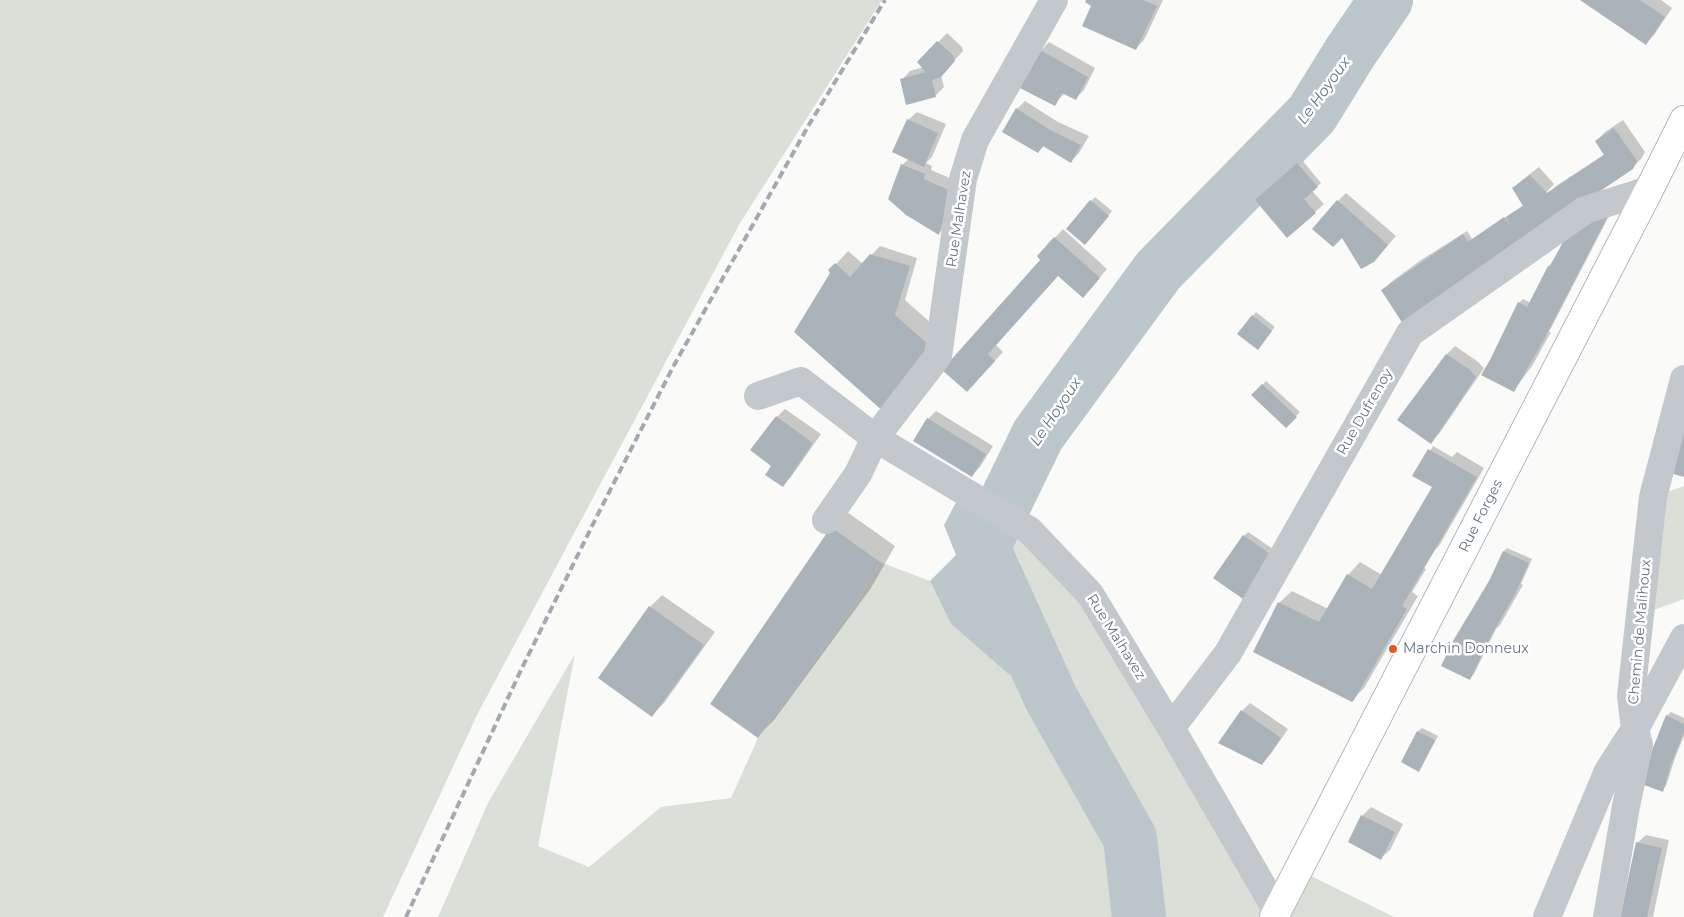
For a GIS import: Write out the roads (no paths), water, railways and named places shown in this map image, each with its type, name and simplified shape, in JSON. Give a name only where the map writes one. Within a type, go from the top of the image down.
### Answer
[{"type":"main road","name":"Rue Forges","points":[[1276,914],[1650,190],[1684,120]]},
{"type":"street","name":"Rue Malhavez","points":[[826,520],[858,474],[875,438],[938,356],[963,179],[975,140],[1054,0]]},
{"type":"street","name":"Rue Dufrenoy","points":[[1171,728],[1228,653],[1410,334],[1585,210],[1650,190]]},
{"type":"street","name":"Chemin de Malihoux","points":[[1606,917],[1639,746],[1631,696],[1653,497],[1684,378]]},
{"type":"street","name":"Rue Malhavez","points":[[758,396],[801,382],[875,438],[1029,530],[1090,594],[1171,728],[1276,914]]},
{"type":"street","points":[[1547,917],[1608,771],[1635,730],[1684,638]]},
{"type":"waterway","name":"Le Hoyoux","points":[[1139,917],[1130,838],[1051,698],[983,548],[1038,435],[1158,271],[1312,114],[1351,51],[1386,0]]},
{"type":"railway","points":[[406,917],[521,670],[673,367],[810,123],[885,0]]},
{"type":"place","name":"Marchin Donneux","points":[[1393,649]]}]
